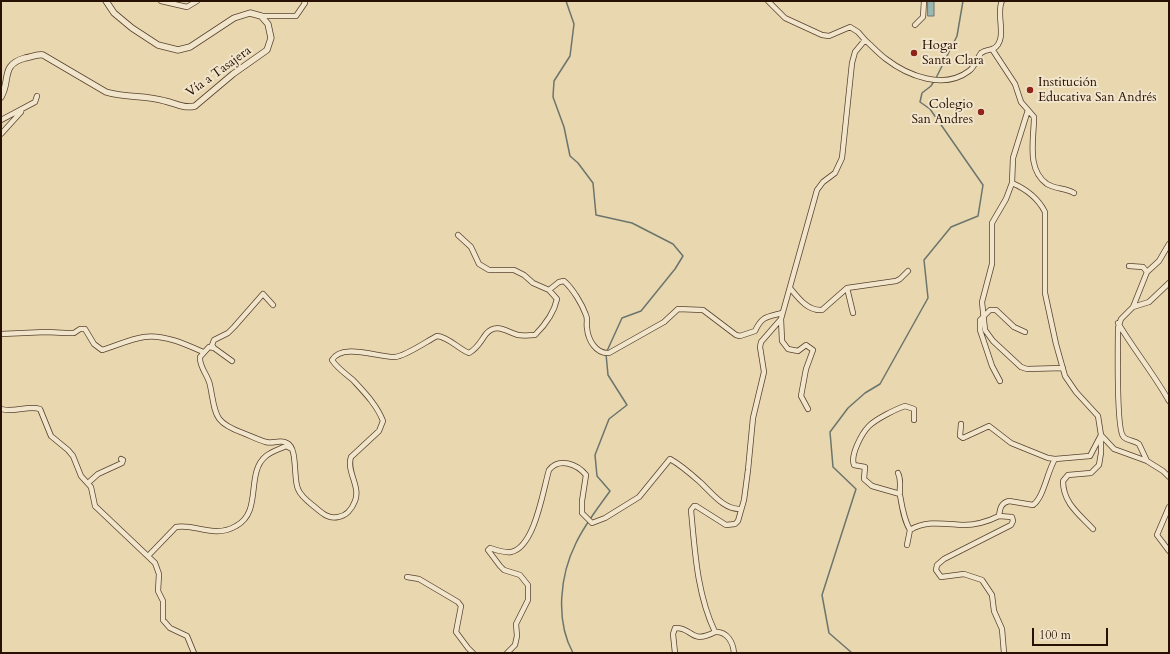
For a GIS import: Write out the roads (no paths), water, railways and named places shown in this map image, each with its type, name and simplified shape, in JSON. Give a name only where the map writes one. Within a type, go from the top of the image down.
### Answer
[{"type":"street","points":[[106,1],[114,13],[132,28],[158,45],[178,50],[190,47],[234,18],[250,14],[261,16],[296,16],[303,8],[304,1]]},
{"type":"street","points":[[161,1],[187,7],[197,1]]},
{"type":"street","points":[[768,1],[785,18],[822,35],[829,36],[852,28],[886,59],[900,68],[929,80],[943,80],[970,70],[981,53],[992,49],[1000,38],[1001,28],[999,9],[1002,1]]},
{"type":"street","points":[[915,25],[923,17],[924,1]]},
{"type":"street","name":"Vía a Tasajera","points":[[1,97],[5,89],[7,71],[15,61],[43,55],[106,92],[116,96],[143,97],[164,100],[188,108],[195,106],[232,74],[256,60],[267,50],[271,38],[268,24],[261,16]]},
{"type":"street","points":[[808,409],[801,396],[806,370],[813,350],[806,345],[798,351],[788,349],[782,341],[781,319],[801,240],[817,190],[823,182],[835,172],[842,158],[852,62],[855,52],[865,40]]},
{"type":"street","points":[[992,49],[1015,84],[1022,102],[1034,117],[1032,156],[1036,170],[1047,183],[1074,194]]},
{"type":"street","points":[[1,120],[35,102],[38,96]]},
{"type":"street","points":[[1,134],[21,110]]},
{"type":"street","points":[[1028,110],[1014,158],[1012,183],[1006,199],[992,223],[992,264],[982,302],[982,316],[985,330],[993,341],[1021,367],[1027,369],[1063,368]]},
{"type":"street","points":[[1012,183],[1032,194],[1046,212],[1045,293],[1065,376],[1076,392],[1098,416],[1101,434],[1101,453],[1099,465],[1091,472],[1068,475],[1063,481],[1063,492],[1066,500],[1093,529]]},
{"type":"street","points":[[232,361],[214,348],[209,347],[200,357],[201,365],[208,379],[215,411],[224,425],[267,442],[284,441],[291,446],[297,488],[301,495],[325,515],[334,518],[342,517],[348,512],[355,500],[356,485],[350,461],[351,457],[379,431],[383,421],[379,411],[353,381],[334,364],[332,360],[334,357],[338,355],[361,352],[395,357],[438,336],[445,338],[469,353],[476,350],[486,333],[496,328],[503,328],[519,335],[535,334],[544,327],[555,307],[557,299],[549,290],[533,283],[524,275],[514,270],[489,270],[479,264],[471,247],[458,235]]},
{"type":"street","points":[[1147,461],[1139,444],[1125,439],[1121,433],[1118,418],[1118,323],[1133,307],[1147,272],[1159,261],[1169,244]]},
{"type":"street","points":[[1129,266],[1143,266],[1147,272]]},
{"type":"street","points":[[790,288],[809,308],[818,311],[822,310],[847,288],[900,280],[908,271]]},
{"type":"street","points":[[549,290],[559,282],[564,281],[570,286],[586,315],[590,339],[598,351],[604,353],[609,353],[664,322],[678,309],[703,310],[731,332],[740,336],[755,331],[761,320],[764,318],[782,313]]},
{"type":"street","points":[[1133,307],[1149,302],[1169,283]]},
{"type":"street","points":[[847,288],[853,313]]},
{"type":"street","points":[[214,348],[212,345],[214,340],[228,333],[234,328],[261,296],[265,294],[273,305]]},
{"type":"street","points":[[1000,381],[992,366],[980,330],[979,324],[982,316],[990,310],[996,310],[1014,327],[1025,332]]},
{"type":"street","points":[[715,632],[706,613],[700,586],[691,510],[694,506],[696,506],[726,525],[735,524],[738,521],[744,500],[753,418],[764,372],[760,347],[761,342],[781,319]]},
{"type":"street","points":[[1118,323],[1138,356],[1157,379],[1169,401]]},
{"type":"street","points":[[1,334],[46,332],[74,333],[80,329],[85,329],[94,344],[102,350],[145,336],[161,337],[182,343],[203,352]]},
{"type":"street","points":[[900,494],[872,486],[864,479],[865,467],[854,465],[854,458],[862,435],[875,422],[905,406],[914,409],[914,420]]},
{"type":"street","points":[[1,409],[40,409],[51,436],[73,456],[81,476],[93,491],[95,506],[154,563],[159,574],[158,590],[163,601],[163,620],[170,628],[186,636],[194,653]]},
{"type":"street","points":[[961,424],[960,436],[963,438],[989,426],[1011,443],[1048,458],[1055,459],[1090,456],[1101,434]]},
{"type":"street","points":[[1101,434],[1114,449],[1147,461],[1169,477]]},
{"type":"street","points":[[148,556],[176,527],[218,532],[235,527],[245,519],[251,508],[258,468],[262,461],[267,455],[286,446],[292,449]]},
{"type":"street","points":[[88,483],[98,474],[122,463],[123,460],[121,459]]},
{"type":"street","points":[[1000,516],[1000,508],[1005,502],[1009,501],[1031,505],[1037,502],[1055,459]]},
{"type":"street","points":[[508,653],[515,645],[517,636],[516,624],[528,600],[528,585],[520,575],[500,566],[488,550],[490,548],[499,551],[511,552],[520,546],[530,535],[549,470],[552,465],[556,463],[568,463],[580,468],[586,475],[582,501],[582,513],[592,523],[605,518],[640,497],[670,460],[701,483],[728,506],[741,509]]},
{"type":"street","points":[[898,473],[901,482],[900,494],[905,520],[910,530],[907,545]]},
{"type":"street","points":[[1169,507],[1157,534],[1169,551]]},
{"type":"street","points":[[910,530],[916,527],[932,524],[971,524],[984,522],[1000,516],[1012,517],[1013,521],[1011,525],[944,559],[936,568],[942,577],[964,574],[982,580],[992,595],[994,611],[1002,630],[1004,653]]},
{"type":"street","points":[[407,577],[419,579],[458,602],[460,606],[456,632],[473,653]]},
{"type":"street","points":[[675,653],[673,634],[675,628],[701,638],[715,632],[724,634],[730,639],[734,653]]},
{"type":"water","points":[[928,1],[934,1],[934,16],[928,16]]},
{"type":"waterway","points":[[566,1],[574,24],[570,56],[554,81],[553,97],[564,127],[570,156],[578,163],[593,183],[596,215],[632,223],[673,244],[683,256],[675,269],[641,311],[622,318],[607,351]]},
{"type":"waterway","points":[[936,78],[957,36],[963,1]]},
{"type":"waterway","points":[[852,653],[829,633],[822,595],[856,489],[833,467],[830,432],[848,408],[865,393],[880,384],[928,298],[924,260],[951,227],[978,216],[983,185],[930,109],[920,102],[922,93],[931,86],[934,81]]},
{"type":"waterway","points":[[573,653],[567,640],[562,612],[563,583],[566,569],[580,536],[610,491],[597,476],[595,455],[609,419],[627,405],[608,375],[606,354]]},
{"type":"place","name":"Hogar Santa Clara","points":[[914,53]]},
{"type":"place","name":"Institución Educativa San Andrés","points":[[1030,90]]},
{"type":"place","name":"Colegio San Andres","points":[[981,112]]}]
